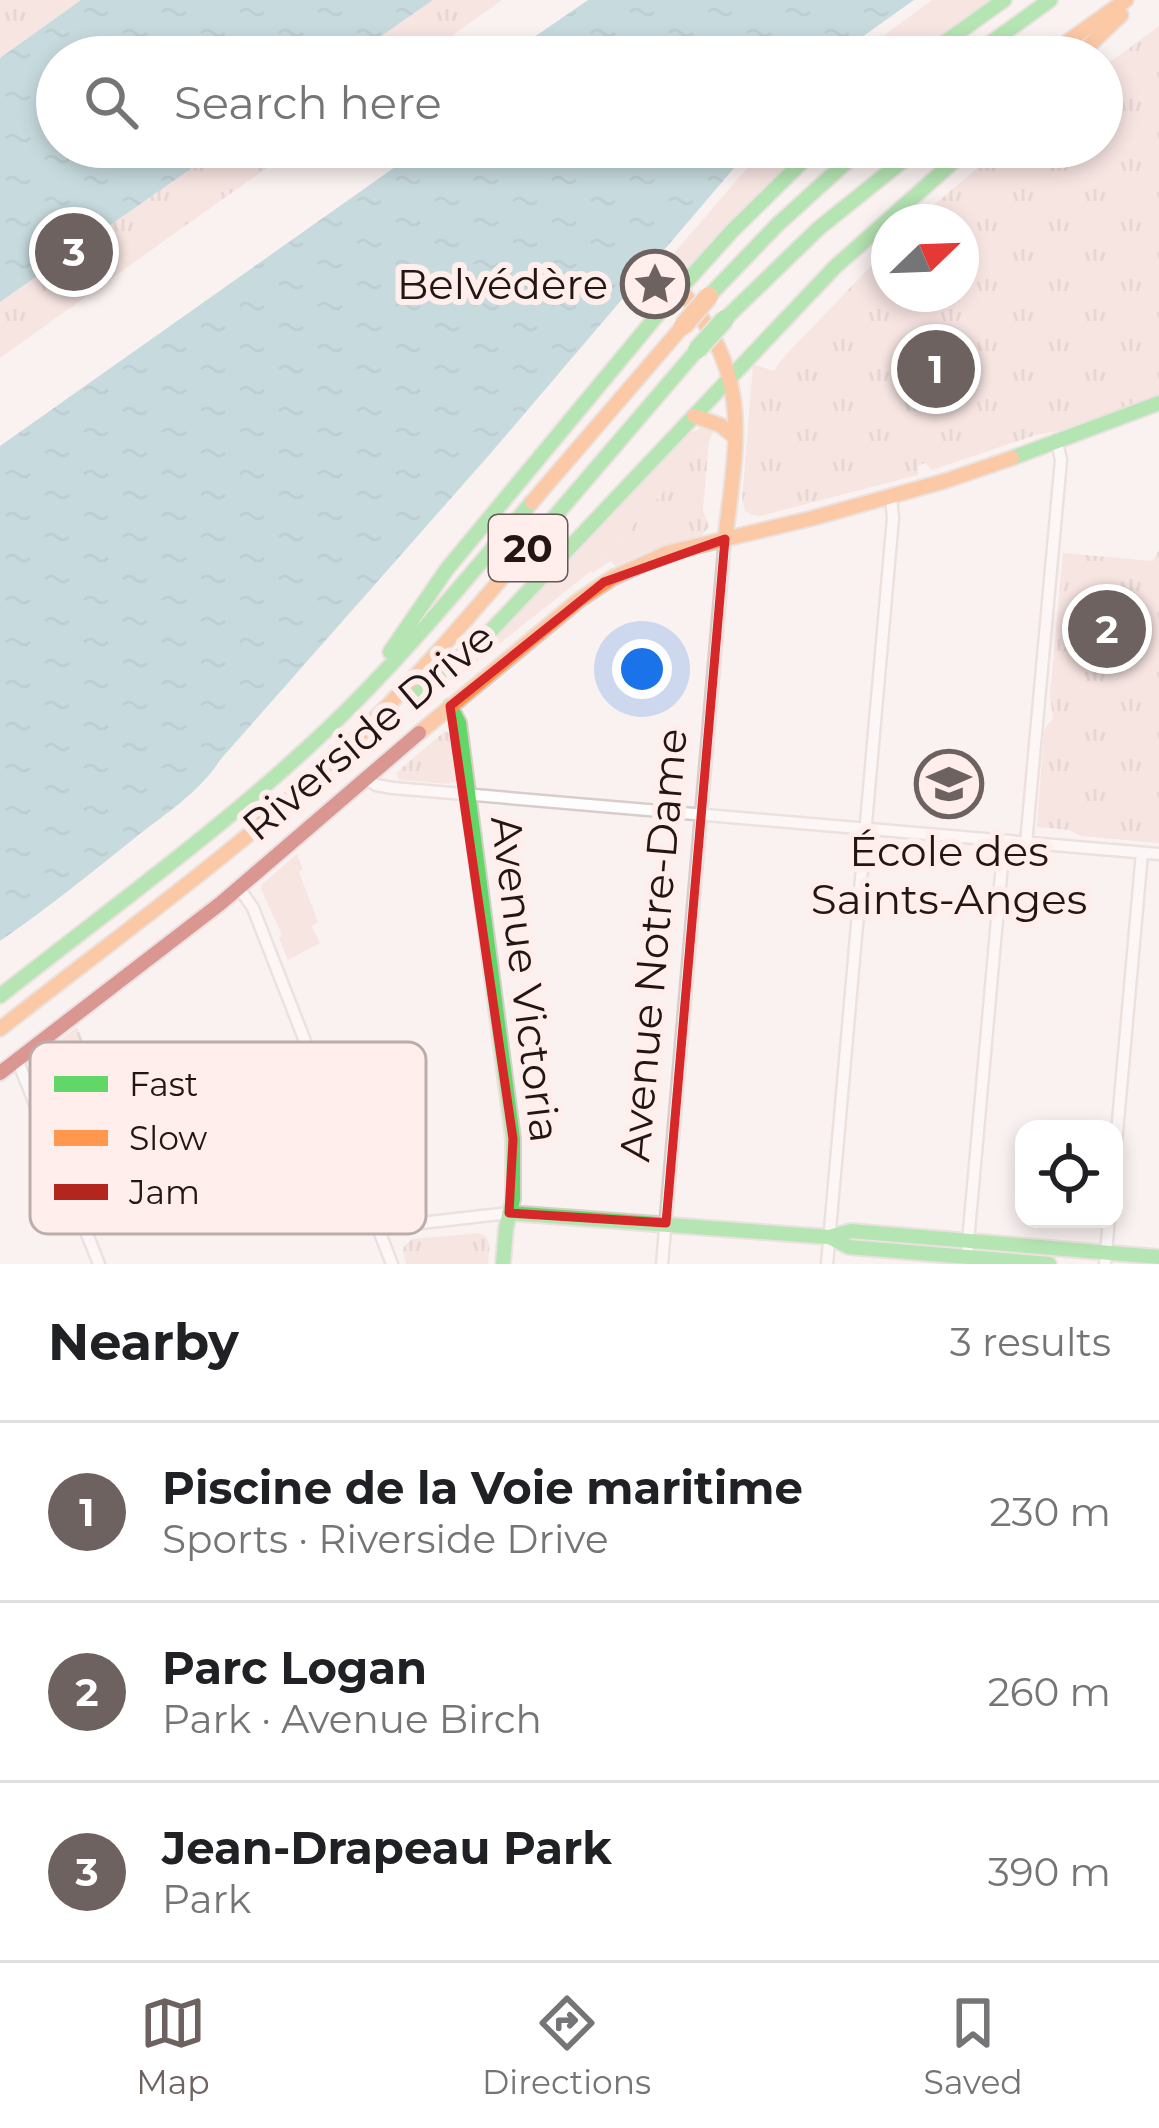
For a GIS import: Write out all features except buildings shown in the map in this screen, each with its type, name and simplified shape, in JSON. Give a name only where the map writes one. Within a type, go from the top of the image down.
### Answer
[{"type":"main road","points":[[953,36],[1004,0]]},
{"type":"main road","points":[[1000,36],[1050,0]]},
{"type":"main road","points":[[1075,36],[1126,0]]},
{"type":"main road","points":[[1099,36],[1137,0]]},
{"type":"main road","points":[[357,700],[447,569],[680,289],[796,168]]},
{"type":"main road","name":"20","points":[[0,996],[233,812],[357,700],[442,608],[709,296],[840,168]]},
{"type":"main road","name":"20","points":[[0,1029],[261,823],[353,741],[443,647],[725,319],[817,229],[891,168]]},
{"type":"main road","points":[[353,741],[484,637],[858,244],[946,168]]},
{"type":"main road","name":"Avenue Notre-Dame","points":[[680,289],[711,325],[736,398],[724,539]]},
{"type":"main road","name":"Riverside Drive","points":[[39,1042],[239,888],[450,706],[612,578],[667,554],[891,497],[1159,403]]},
{"type":"main road","points":[[694,416],[714,422],[735,437]]},
{"type":"main road","name":"Avenue Victoria","points":[[450,706],[459,724],[513,1139],[513,1199],[503,1264]]},
{"type":"main road","name":"Riverside Drive","points":[[0,1072],[30,1049]]},
{"type":"main road","points":[[509,1213],[829,1237],[851,1231],[966,1254],[1049,1264]]},
{"type":"main road","points":[[966,1254],[1159,1257]]},
{"type":"street","points":[[1026,843],[1061,460],[1057,442]]},
{"type":"street","points":[[826,1264],[893,518],[891,497]]},
{"type":"street","name":"Avenue Notre-Dame","points":[[662,1264],[724,539]]},
{"type":"street","points":[[367,778],[380,786],[1159,854]]},
{"type":"street","points":[[966,1254],[1004,842]]},
{"type":"street","points":[[1118,1120],[1142,853]]},
{"type":"street","points":[[239,888],[251,903],[305,1042]]},
{"type":"street","points":[[17,1059],[30,1092]]},
{"type":"street","points":[[426,1222],[509,1213]]},
{"type":"street","points":[[1106,1258],[1108,1228]]},
{"type":"street","points":[[87,1234],[99,1264]]},
{"type":"street","points":[[380,1234],[392,1264]]},
{"type":"highlighted area","points":[[725,539],[666,1223],[509,1213],[513,1139],[450,706],[604,582]]},
{"type":"green space","points":[[0,0],[502,0],[451,36],[36,36],[36,168],[267,168],[0,358]]},
{"type":"green space","points":[[932,0],[993,0],[944,36],[883,36]]},
{"type":"green space","points":[[1159,26],[1159,394],[1069,429],[1036,435],[932,470],[925,463],[918,466],[918,475],[760,516],[745,511],[742,499],[753,364],[774,371],[871,266],[871,312],[979,312],[979,204],[935,204],[977,168],[1123,168],[1123,53]]},
{"type":"green space","points":[[747,168],[788,168],[661,301],[645,287]]},
{"type":"green space","points":[[706,426],[714,430],[709,442],[591,571],[455,679],[682,436]]},
{"type":"green space","points":[[709,442],[703,510],[709,527],[701,536],[615,566],[611,561],[592,573],[591,571]]},
{"type":"green space","points":[[1159,549],[1159,843],[1037,827],[1044,730],[1053,718],[1050,696],[1063,553],[1153,561]]},
{"type":"green space","points":[[445,731],[452,735],[457,781],[399,780],[396,773]]},
{"type":"green space","points":[[297,854],[320,943],[288,960],[261,889]]},
{"type":"green space","points":[[77,1027],[83,1042],[57,1042]]},
{"type":"green space","points":[[480,1233],[489,1242],[488,1264],[406,1264],[404,1246],[413,1239]]},
{"type":"water","points":[[81,0],[433,0],[381,36],[36,36],[36,168],[192,168],[0,302],[0,58]]},
{"type":"water","points":[[588,0],[914,0],[863,36],[536,36]]},
{"type":"water","points":[[394,168],[734,168],[203,782],[0,941],[0,446]]},
{"type":"water","points":[[961,343],[976,387],[915,407],[907,381],[927,374],[922,356]]},
{"type":"traffic: fast","points":[[953,36],[1004,0]]},
{"type":"traffic: fast","points":[[1000,36],[1050,0]]},
{"type":"traffic: fast","points":[[390,652],[447,569],[669,301],[796,168]]},
{"type":"traffic: fast","points":[[709,296],[840,168]]},
{"type":"traffic: fast","points":[[725,319],[819,228],[894,168]]},
{"type":"traffic: fast","points":[[413,693],[485,637],[835,267],[946,168]]},
{"type":"traffic: fast","points":[[697,350],[725,319]]},
{"type":"traffic: fast","points":[[527,549],[697,350]]},
{"type":"traffic: fast","points":[[1012,458],[1159,403]]},
{"type":"traffic: fast","points":[[0,996],[175,860],[302,753],[392,664],[532,502]]},
{"type":"traffic: fast","points":[[450,706],[459,723],[513,1139],[513,1199],[503,1264]]},
{"type":"traffic: fast","points":[[509,1213],[829,1237],[849,1247],[1049,1264]]},
{"type":"traffic: fast","points":[[829,1237],[851,1231],[1159,1257]]},
{"type":"traffic: slow","points":[[1075,36],[1126,0]]},
{"type":"traffic: slow","points":[[1099,36],[1121,15]]},
{"type":"traffic: slow","points":[[680,289],[703,320],[729,378],[735,437],[725,539]]},
{"type":"traffic: slow","points":[[683,326],[709,296]]},
{"type":"traffic: slow","points":[[532,502],[683,326]]},
{"type":"traffic: slow","points":[[694,416],[720,425],[735,437]]},
{"type":"traffic: slow","points":[[419,733],[612,578],[667,553],[813,518],[1012,458]]},
{"type":"traffic: slow","points":[[0,1029],[226,853],[313,778],[400,693],[527,549]]},
{"type":"traffic: jam","points":[[40,1042],[221,903],[419,733]]},
{"type":"traffic: jam","points":[[0,1073],[30,1050]]},
{"type":"place","name":"Jean-Drapeau Park","points":[[74,252]]},
{"type":"place","name":"Belvédère","points":[[655,284]]},
{"type":"place","name":"Piscine de la Voie maritime","points":[[936,369]]},
{"type":"place","name":"Parc Logan","points":[[1107,629]]},
{"type":"place","name":"École des Saints-Anges","points":[[949,784]]}]
